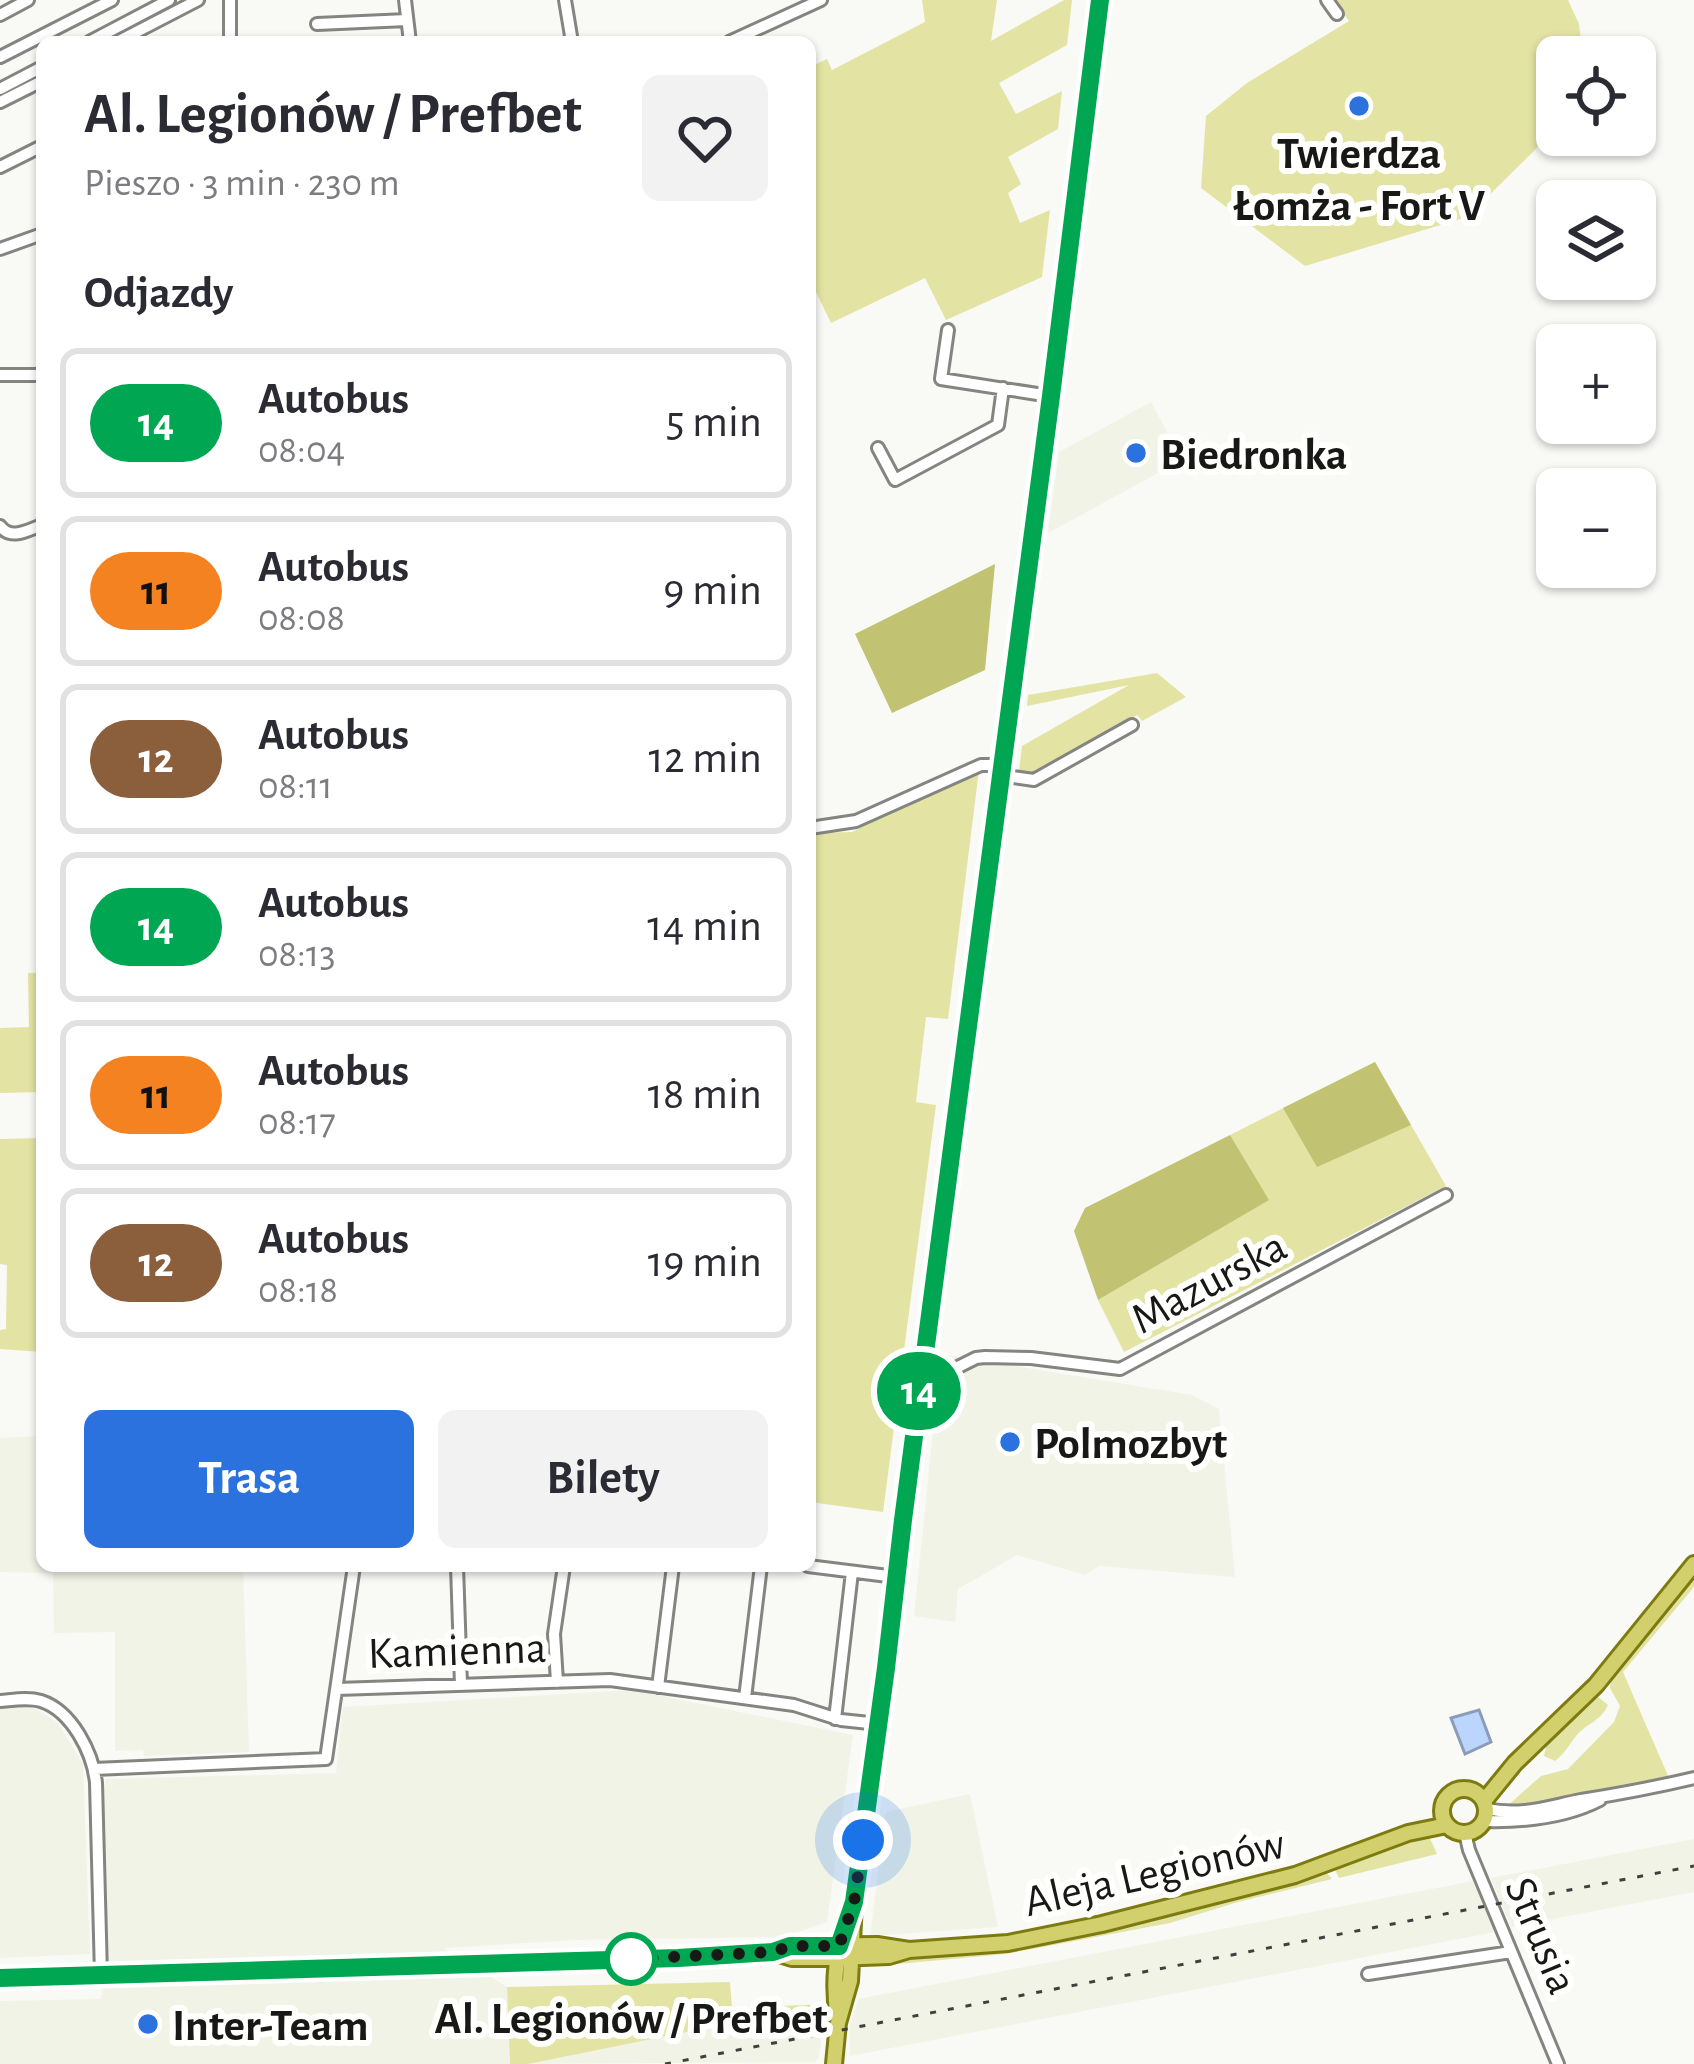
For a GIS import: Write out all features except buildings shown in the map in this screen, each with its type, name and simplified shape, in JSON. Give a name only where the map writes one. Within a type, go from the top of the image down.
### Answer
[{"type":"main road","points":[[833,2064],[838,2024],[834,1977],[854,1902],[879,1724],[1100,0]]},
{"type":"main road","points":[[1482,1805],[1456,1790],[1445,1798],[1444,1818],[1458,1832],[1472,1832],[1482,1805],[1514,1763],[1596,1684],[1694,1564]]},
{"type":"main road","name":"Aleja Legionów","points":[[0,1978],[678,1958],[773,1952],[790,1946],[844,1952],[1008,1943],[1295,1875],[1444,1818]]},
{"type":"street","points":[[0,15],[28,0]]},
{"type":"street","points":[[80,0],[87,13]]},
{"type":"street","points":[[42,36],[112,0]]},
{"type":"street","points":[[100,36],[169,0]]},
{"type":"street","points":[[129,36],[198,0]]},
{"type":"street","points":[[230,0],[230,36]]},
{"type":"street","points":[[405,0],[409,36]]},
{"type":"street","points":[[565,0],[571,36]]},
{"type":"street","points":[[742,36],[820,0]]},
{"type":"street","points":[[1327,0],[1337,14]]},
{"type":"street","points":[[317,24],[407,20]]},
{"type":"street","points":[[0,57],[36,39]]},
{"type":"street","points":[[0,89],[36,70]]},
{"type":"street","points":[[0,102],[36,84]]},
{"type":"street","points":[[0,166],[36,149]]},
{"type":"street","points":[[0,249],[36,236]]},
{"type":"street","points":[[949,330],[941,379],[1051,396]]},
{"type":"street","points":[[0,376],[36,375]]},
{"type":"street","points":[[878,448],[895,480],[998,424],[1003,388]]},
{"type":"street","points":[[0,526],[13,535],[36,527]]},
{"type":"street","points":[[816,827],[849,824],[980,765],[1034,780],[1132,725]]},
{"type":"street","name":"Mazurska","points":[[922,1373],[946,1373],[985,1357],[1120,1369],[1445,1195]]},
{"type":"street","points":[[816,1567],[896,1577]]},
{"type":"street","points":[[337,1689],[353,1572]]},
{"type":"street","points":[[457,1572],[461,1685]]},
{"type":"street","points":[[557,1682],[554,1634],[563,1572]]},
{"type":"street","points":[[658,1687],[672,1572]]},
{"type":"street","points":[[745,1698],[760,1572]]},
{"type":"street","points":[[835,1719],[852,1572]]},
{"type":"street","name":"Kamienna","points":[[94,1769],[326,1760],[337,1689],[610,1681],[794,1705],[835,1719],[879,1724]]},
{"type":"street","points":[[0,1701],[31,1700],[56,1709],[82,1742],[94,1769],[101,1975]]},
{"type":"street","points":[[1482,1805],[1538,1818],[1694,1778]]},
{"type":"street","name":"Strusia","points":[[1465,1833],[1558,2064]]},
{"type":"street","points":[[1368,1974],[1511,1952]]},
{"type":"shaded area","points":[[1151,402],[1182,460],[1048,533],[1059,452]]},
{"type":"shaded area","points":[[995,564],[985,670],[892,713],[855,634]]},
{"type":"shaded area","points":[[1375,1062],[1411,1125],[1317,1167],[1283,1108]]},
{"type":"shaded area","points":[[1230,1135],[1269,1200],[1098,1300],[1074,1231],[1085,1208]]},
{"type":"shaded area","points":[[941,1354],[1192,1395],[1219,1409],[1235,1577],[1099,1566],[1085,1575],[1017,1555],[958,1589],[955,1622],[914,1616]]},
{"type":"shaded area","points":[[36,1436],[36,1572],[243,1572],[249,1752],[144,1756],[143,1750],[115,1751],[115,1632],[54,1633],[53,1573],[0,1572],[0,1438]]},
{"type":"shaded area","points":[[632,1690],[853,1735],[827,1922],[784,1937],[576,1940],[444,1948],[507,1987],[510,2064],[0,2064],[0,2001],[101,1999],[108,1953],[106,1779],[336,1773],[343,1707]]},
{"type":"shaded area","points":[[31,1706],[58,1723],[83,1764],[90,1954],[0,1958],[0,1708]]},
{"type":"shaded area","points":[[970,1794],[998,1927],[870,1936],[886,1812]]},
{"type":"shaded area","points":[[1694,1839],[1694,1892],[1511,1927],[1491,1878]]},
{"type":"shaded area","points":[[1473,1881],[1495,1932],[850,2056],[850,2026],[858,1999]]},
{"type":"shaded area","points":[[826,2004],[815,2062],[528,2064]]},
{"type":"green space","points":[[922,0],[997,0],[991,41],[1064,0],[1072,0],[1067,45],[999,83],[1016,114],[1062,91],[1058,129],[1008,157],[1021,184],[1008,193],[1020,223],[1050,210],[1042,277],[946,320],[925,278],[831,323],[816,292],[816,64],[827,59],[832,70],[925,22]]},
{"type":"green space","points":[[1334,0],[1568,0],[1580,36],[1536,36],[1536,149],[1467,217],[1305,266],[1201,188],[1206,116],[1247,83],[1349,21]]},
{"type":"green space","points":[[1157,673],[1186,697],[1142,721],[1137,715],[1032,774],[1019,771],[1022,746],[1129,685],[1027,706],[1028,695]]},
{"type":"green space","points":[[979,770],[948,1019],[926,1017],[916,1102],[936,1105],[883,1512],[816,1503],[816,833],[852,832]]},
{"type":"green space","points":[[28,973],[36,973],[36,1092],[0,1093],[0,1028],[29,1027]]},
{"type":"green space","points":[[1375,1062],[1446,1186],[1124,1352],[1098,1300],[1268,1200],[1230,1135]]},
{"type":"green space","points":[[36,1138],[36,1352],[0,1349],[0,1330],[6,1329],[7,1265],[0,1264],[0,1139]]},
{"type":"green space","points":[[1694,1577],[1694,1587],[1623,1672],[1669,1778],[1535,1807],[1505,1808],[1541,1776],[1568,1769],[1614,1722],[1620,1706],[1611,1681]]},
{"type":"green space","points":[[1597,1696],[1608,1705],[1602,1715],[1555,1761],[1544,1756],[1556,1733]]},
{"type":"green space","points":[[1425,1834],[1437,1854],[1339,1878],[1335,1870],[1337,1868]]},
{"type":"green space","points":[[1327,1873],[1332,1879],[1170,1923],[1006,1954],[887,1965],[884,1961],[1004,1949],[1100,1931]]},
{"type":"green space","points":[[730,1982],[732,2008],[826,2004],[510,2064],[507,1987]]},
{"type":"water","points":[[1479,1710],[1491,1742],[1465,1754],[1451,1718]]},
{"type":"railway","points":[[665,2064],[1694,1866]]},
{"type":"bus line","name":"14","points":[[0,1978],[678,1958],[773,1952],[790,1946],[839,1946],[854,1902],[886,1668],[1100,0]]},
{"type":"place","name":"Twierdza Łomża - Fort V","points":[[1359,106]]},
{"type":"place","name":"Biedronka","points":[[1136,453]]},
{"type":"place","name":"Polmozbyt","points":[[1010,1442]]},
{"type":"place","name":"Al. Legionów / Prefbet","points":[[631,1959]]},
{"type":"place","name":"Inter-Team","points":[[148,2024]]},
{"type":"route","points":[[631,1959],[839,1946],[854,1902],[863,1840]]}]
